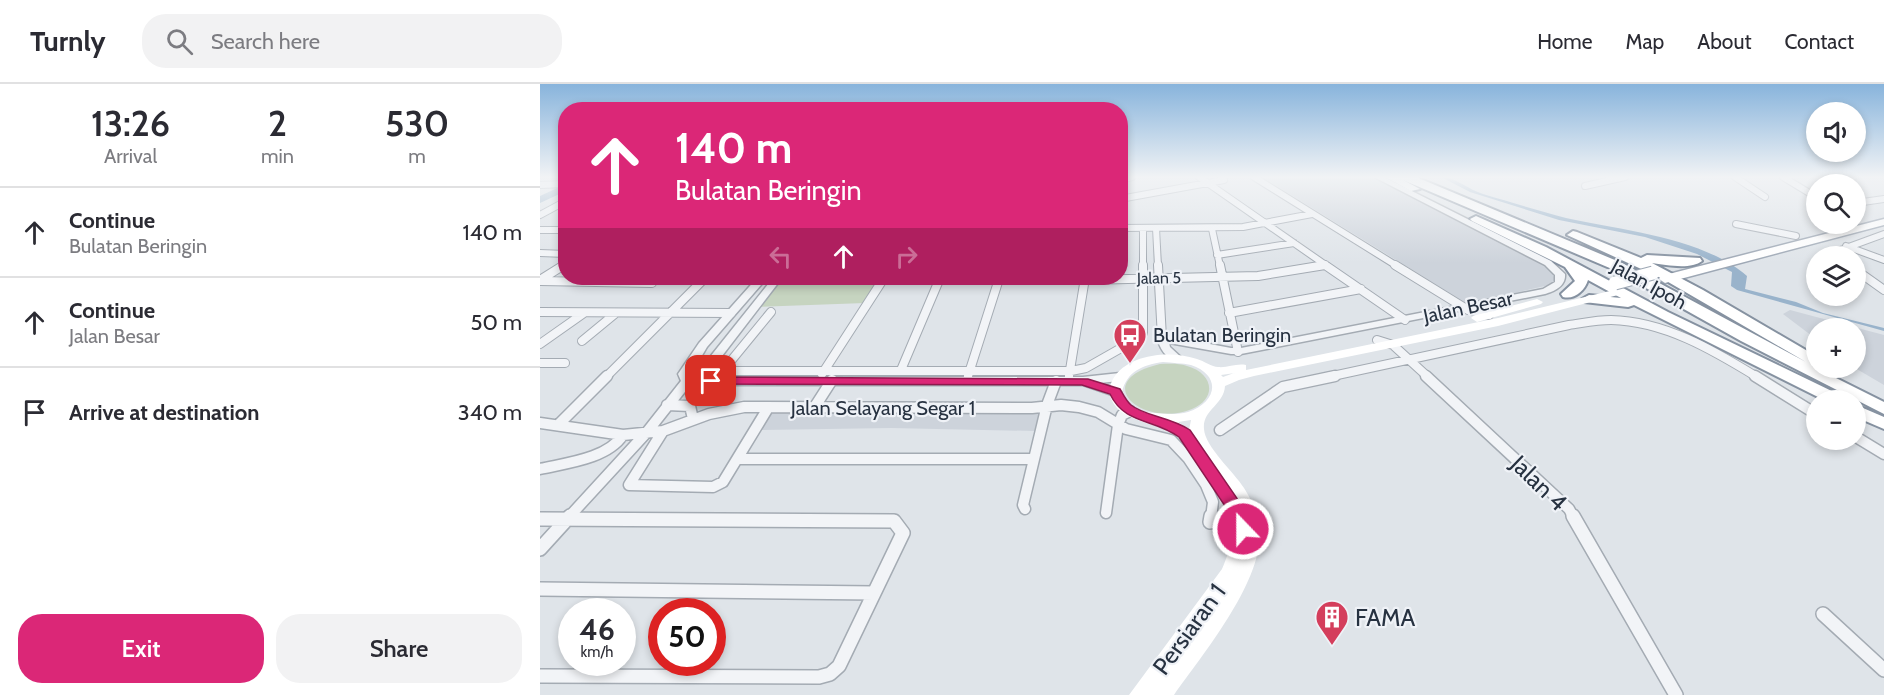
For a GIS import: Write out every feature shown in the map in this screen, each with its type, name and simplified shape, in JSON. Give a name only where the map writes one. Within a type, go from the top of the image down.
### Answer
[{"type":"highway","points":[[1448,206],[1617,287],[1663,315],[1816,390]]},
{"type":"highway","name":"Jalan Ipoh","points":[[1464,206],[1599,262],[1833,390]]},
{"type":"highway","name":"Jalan Ipoh","points":[[1475,206],[1593,254],[1662,278],[1746,338],[1884,410]]},
{"type":"highway","points":[[1485,206],[1658,261],[1699,266],[1693,278],[1700,291]]},
{"type":"highway","points":[[1597,243],[1884,402]]},
{"type":"highway","points":[[1567,264],[1582,281],[1568,294]]},
{"type":"highway","points":[[1662,278],[1700,291],[1806,356]]},
{"type":"highway","points":[[1589,298],[1626,303],[1663,315]]},
{"type":"highway","points":[[1843,378],[1884,402]]},
{"type":"highway","points":[[1866,408],[1884,418]]},
{"type":"highway","points":[[1866,415],[1884,424]]},
{"type":"main road","points":[[1617,287],[1662,278],[1699,266],[1805,244],[1879,222]]},
{"type":"main road","points":[[1699,266],[1716,256],[1806,234]]},
{"type":"main road","name":"Jalan Besar","points":[[1217,378],[1377,340],[1467,312],[1489,315],[1568,294],[1617,287]]},
{"type":"main road","name":"Jalan Besar","points":[[1217,378],[1234,377],[1498,322],[1589,298],[1617,287]]},
{"type":"main road","points":[[1176,358],[1198,362],[1217,378],[1220,394],[1213,404],[1201,412],[1179,418],[1154,419],[1130,411],[1122,405],[1115,392],[1120,377],[1134,366],[1150,360],[1176,358]]},
{"type":"main road","name":"Persiaran 1","points":[[1162,695],[1234,591],[1250,547],[1251,527],[1247,508],[1197,437],[1196,425],[1201,412]]},
{"type":"main road","name":"Persiaran 1","points":[[1140,695],[1229,573],[1239,551],[1243,529],[1236,508],[1184,434],[1172,425],[1154,419]]},
{"type":"street","points":[[540,215],[558,206]]},
{"type":"street","points":[[1240,206],[1405,320]]},
{"type":"street","points":[[1299,206],[1467,312]]},
{"type":"street","name":"Jalan Besar","points":[[1162,338],[1238,352],[1405,320],[1467,312],[1555,287],[1561,278],[1560,274],[1548,263],[1434,206]]},
{"type":"street","points":[[1128,228],[1212,229],[1264,222],[1309,212]]},
{"type":"street","points":[[1734,224],[1796,236]]},
{"type":"street","points":[[1747,227],[1775,235],[1777,241]]},
{"type":"street","points":[[825,377],[901,370],[968,376],[1065,378],[1142,336],[1143,228]]},
{"type":"street","points":[[1156,228],[1162,338],[1165,348],[1176,358]]},
{"type":"street","points":[[1212,229],[1238,352]]},
{"type":"street","points":[[540,230],[558,230]]},
{"type":"street","points":[[1846,246],[1884,234]]},
{"type":"street","points":[[1217,255],[1294,243]]},
{"type":"street","points":[[540,253],[558,254]]},
{"type":"street","points":[[1866,253],[1884,260]]},
{"type":"street","name":"Jalan 5","points":[[1128,279],[1258,276],[1325,265]]},
{"type":"street","points":[[540,280],[558,268]]},
{"type":"street","points":[[1866,277],[1884,290]]},
{"type":"street","points":[[540,280],[558,280]]},
{"type":"street","points":[[558,425],[698,285]]},
{"type":"street","points":[[688,380],[684,377],[686,371],[703,345],[756,285]]},
{"type":"street","points":[[717,378],[706,369],[716,353],[772,285]]},
{"type":"street","points":[[814,408],[825,377],[880,285]]},
{"type":"street","points":[[901,370],[937,285]]},
{"type":"street","points":[[968,376],[997,285]]},
{"type":"street","points":[[1024,509],[1023,505],[1047,405],[1065,378],[1084,285]]},
{"type":"street","points":[[1229,313],[1361,289]]},
{"type":"street","points":[[540,312],[731,313]]},
{"type":"street","points":[[717,378],[771,312]]},
{"type":"street","points":[[540,344],[584,313]]},
{"type":"street","points":[[582,340],[616,313]]},
{"type":"street","points":[[1220,430],[1283,387],[1595,321],[1614,320],[1636,323],[1690,339],[1806,408]]},
{"type":"street","points":[[1150,360],[1162,338]]},
{"type":"street","name":"Jalan 4","points":[[1377,340],[1393,345],[1569,509],[1676,695]]},
{"type":"street","points":[[540,363],[565,363]]},
{"type":"street","points":[[540,549],[647,432],[688,380],[968,376],[1065,378],[1083,381],[1115,392]]},
{"type":"street","points":[[1083,381],[1120,377]]},
{"type":"street","points":[[667,405],[686,404],[690,406],[693,419]]},
{"type":"street","name":"Jalan Selayang Segar 1","points":[[623,435],[663,431],[693,419],[744,407],[1032,408],[1065,404],[1087,407],[1129,430],[1155,434],[1173,440],[1182,449],[1209,491],[1213,501],[1210,522]]},
{"type":"street","points":[[663,431],[629,485],[713,488],[723,482],[768,408]]},
{"type":"street","points":[[1106,513],[1119,425],[1122,415],[1130,411]]},
{"type":"street","points":[[540,423],[623,435],[607,449],[540,469]]},
{"type":"street","points":[[1866,443],[1884,454]]},
{"type":"street","points":[[738,459],[1034,459]]},
{"type":"street","points":[[540,519],[894,521],[903,533],[839,666],[830,674],[819,677],[540,676]]},
{"type":"street","points":[[540,590],[874,593]]},
{"type":"street","points":[[1823,614],[1884,670]]},
{"type":"shaded area","points":[[1308,206],[1427,206],[1543,264],[1552,271],[1555,280],[1549,285],[1467,304]]},
{"type":"shaded area","points":[[1790,310],[1820,318],[1806,318],[1806,331],[1783,314]]},
{"type":"shaded area","points":[[1866,330],[1884,335],[1884,385],[1866,374]]},
{"type":"shaded area","points":[[770,411],[1042,411],[1036,431],[891,428],[759,430]]},
{"type":"green space","points":[[775,285],[876,285],[865,303],[756,307]]},
{"type":"green space","points":[[1160,364],[1184,365],[1196,369],[1207,380],[1209,386],[1206,399],[1192,409],[1173,414],[1156,413],[1141,408],[1130,400],[1125,391],[1128,381],[1139,372]]},
{"type":"water","points":[[1513,206],[1523,206],[1566,218],[1685,244],[1729,263],[1747,276],[1745,289],[1796,302],[1843,318],[1837,318],[1737,290],[1731,286],[1732,272],[1697,254],[1645,237],[1559,220]]},
{"type":"water","points":[[1866,324],[1884,328],[1884,331],[1866,326]]},
{"type":"place","name":"Bulatan Beringin","points":[[1130,364]]},
{"type":"place","name":"FAMA","points":[[1332,646]]},
{"type":"route","points":[[711,381],[1083,381],[1115,392],[1117,399],[1130,411],[1172,425],[1184,434],[1239,514],[1243,529]]}]
